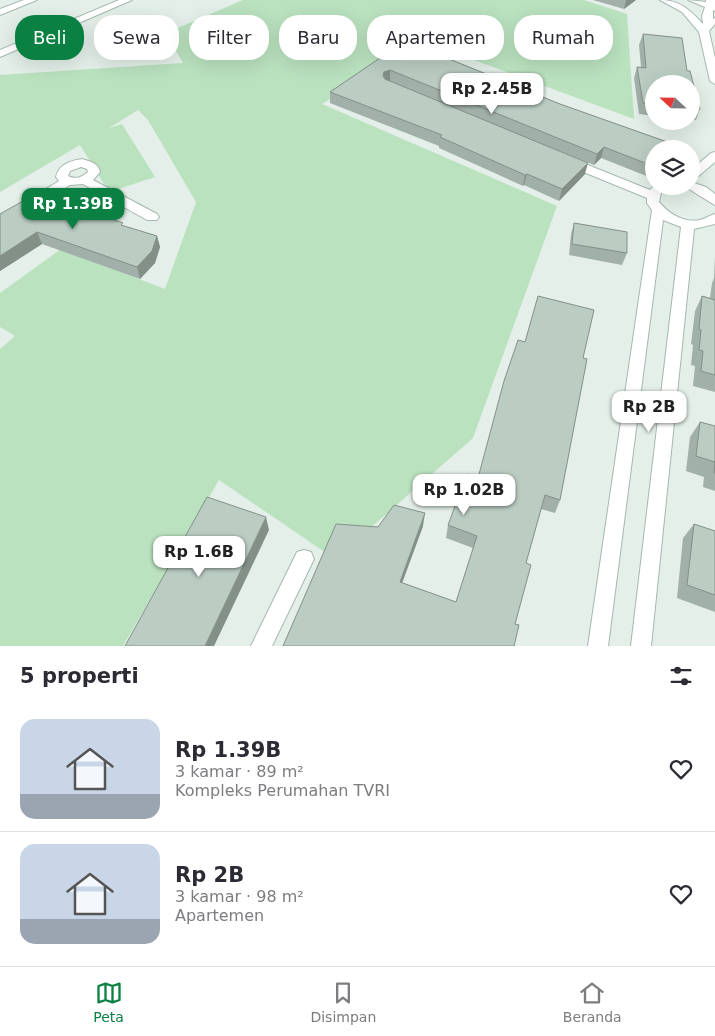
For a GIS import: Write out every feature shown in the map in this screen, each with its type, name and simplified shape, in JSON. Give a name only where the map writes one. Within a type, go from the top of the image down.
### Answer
[{"type":"street","points":[[0,12],[32,0]]},
{"type":"street","points":[[0,54],[127,0]]},
{"type":"street","points":[[665,0],[710,25]]},
{"type":"street","points":[[693,0],[712,5],[707,16],[710,25],[715,82]]},
{"type":"street","points":[[553,154],[655,203],[666,216],[688,224],[706,223],[715,218]]},
{"type":"street","points":[[700,168],[715,156]]},
{"type":"street","points":[[0,223],[67,181],[84,180],[91,176],[94,172],[94,167],[82,163],[66,168],[62,173],[62,177],[67,181]]},
{"type":"street","points":[[84,180],[152,217]]},
{"type":"street","points":[[700,189],[715,201]]},
{"type":"street","points":[[600,646],[656,195]]},
{"type":"street","points":[[641,646],[688,224]]},
{"type":"street","points":[[261,646],[304,558]]},
{"type":"green space","points":[[243,0],[584,0],[627,14],[634,119],[474,60],[504,60],[504,15],[367,15],[367,60],[395,60],[322,104],[557,206],[473,438],[335,559],[219,480],[123,646],[0,646],[0,349],[15,336],[0,327],[0,293],[61,249],[165,289],[196,202],[148,120],[138,110],[109,128],[122,124],[155,177],[109,192],[80,145],[0,192],[0,75],[183,63],[179,56],[179,27],[189,23],[189,60],[269,60],[269,15],[208,15]]},
{"type":"building","points":[[643,34],[682,38],[687,71],[690,71],[691,75],[645,75],[645,103],[643,103],[637,67],[646,68]]},
{"type":"building","points":[[377,60],[452,60],[560,104],[662,140],[645,140],[645,163],[604,147],[597,154],[390,70],[384,72],[383,76],[385,79],[588,163],[562,189],[527,174],[525,175],[440,137],[442,135],[330,92]]},
{"type":"building","points":[[37,193],[123,223],[121,225],[157,236],[152,251],[137,267],[37,232],[0,256],[0,214]]},
{"type":"building","points":[[574,223],[627,232],[627,253],[572,244]]},
{"type":"building","points":[[538,296],[594,310],[583,358],[587,359],[560,500],[545,495],[526,563],[531,565],[515,624],[519,625],[514,646],[283,646],[336,524],[378,527],[394,505],[425,513],[400,582],[456,602],[477,536],[448,525],[467,474],[478,478],[504,381],[518,340],[525,342]]},
{"type":"building","points":[[702,296],[715,300],[715,375],[701,371],[703,351],[699,350],[701,330],[699,329]]},
{"type":"building","points":[[700,422],[715,426],[715,462],[696,456]]},
{"type":"building","points":[[207,497],[266,517],[205,646],[125,646]]},
{"type":"building","points":[[694,524],[715,531],[715,595],[687,585]]}]
